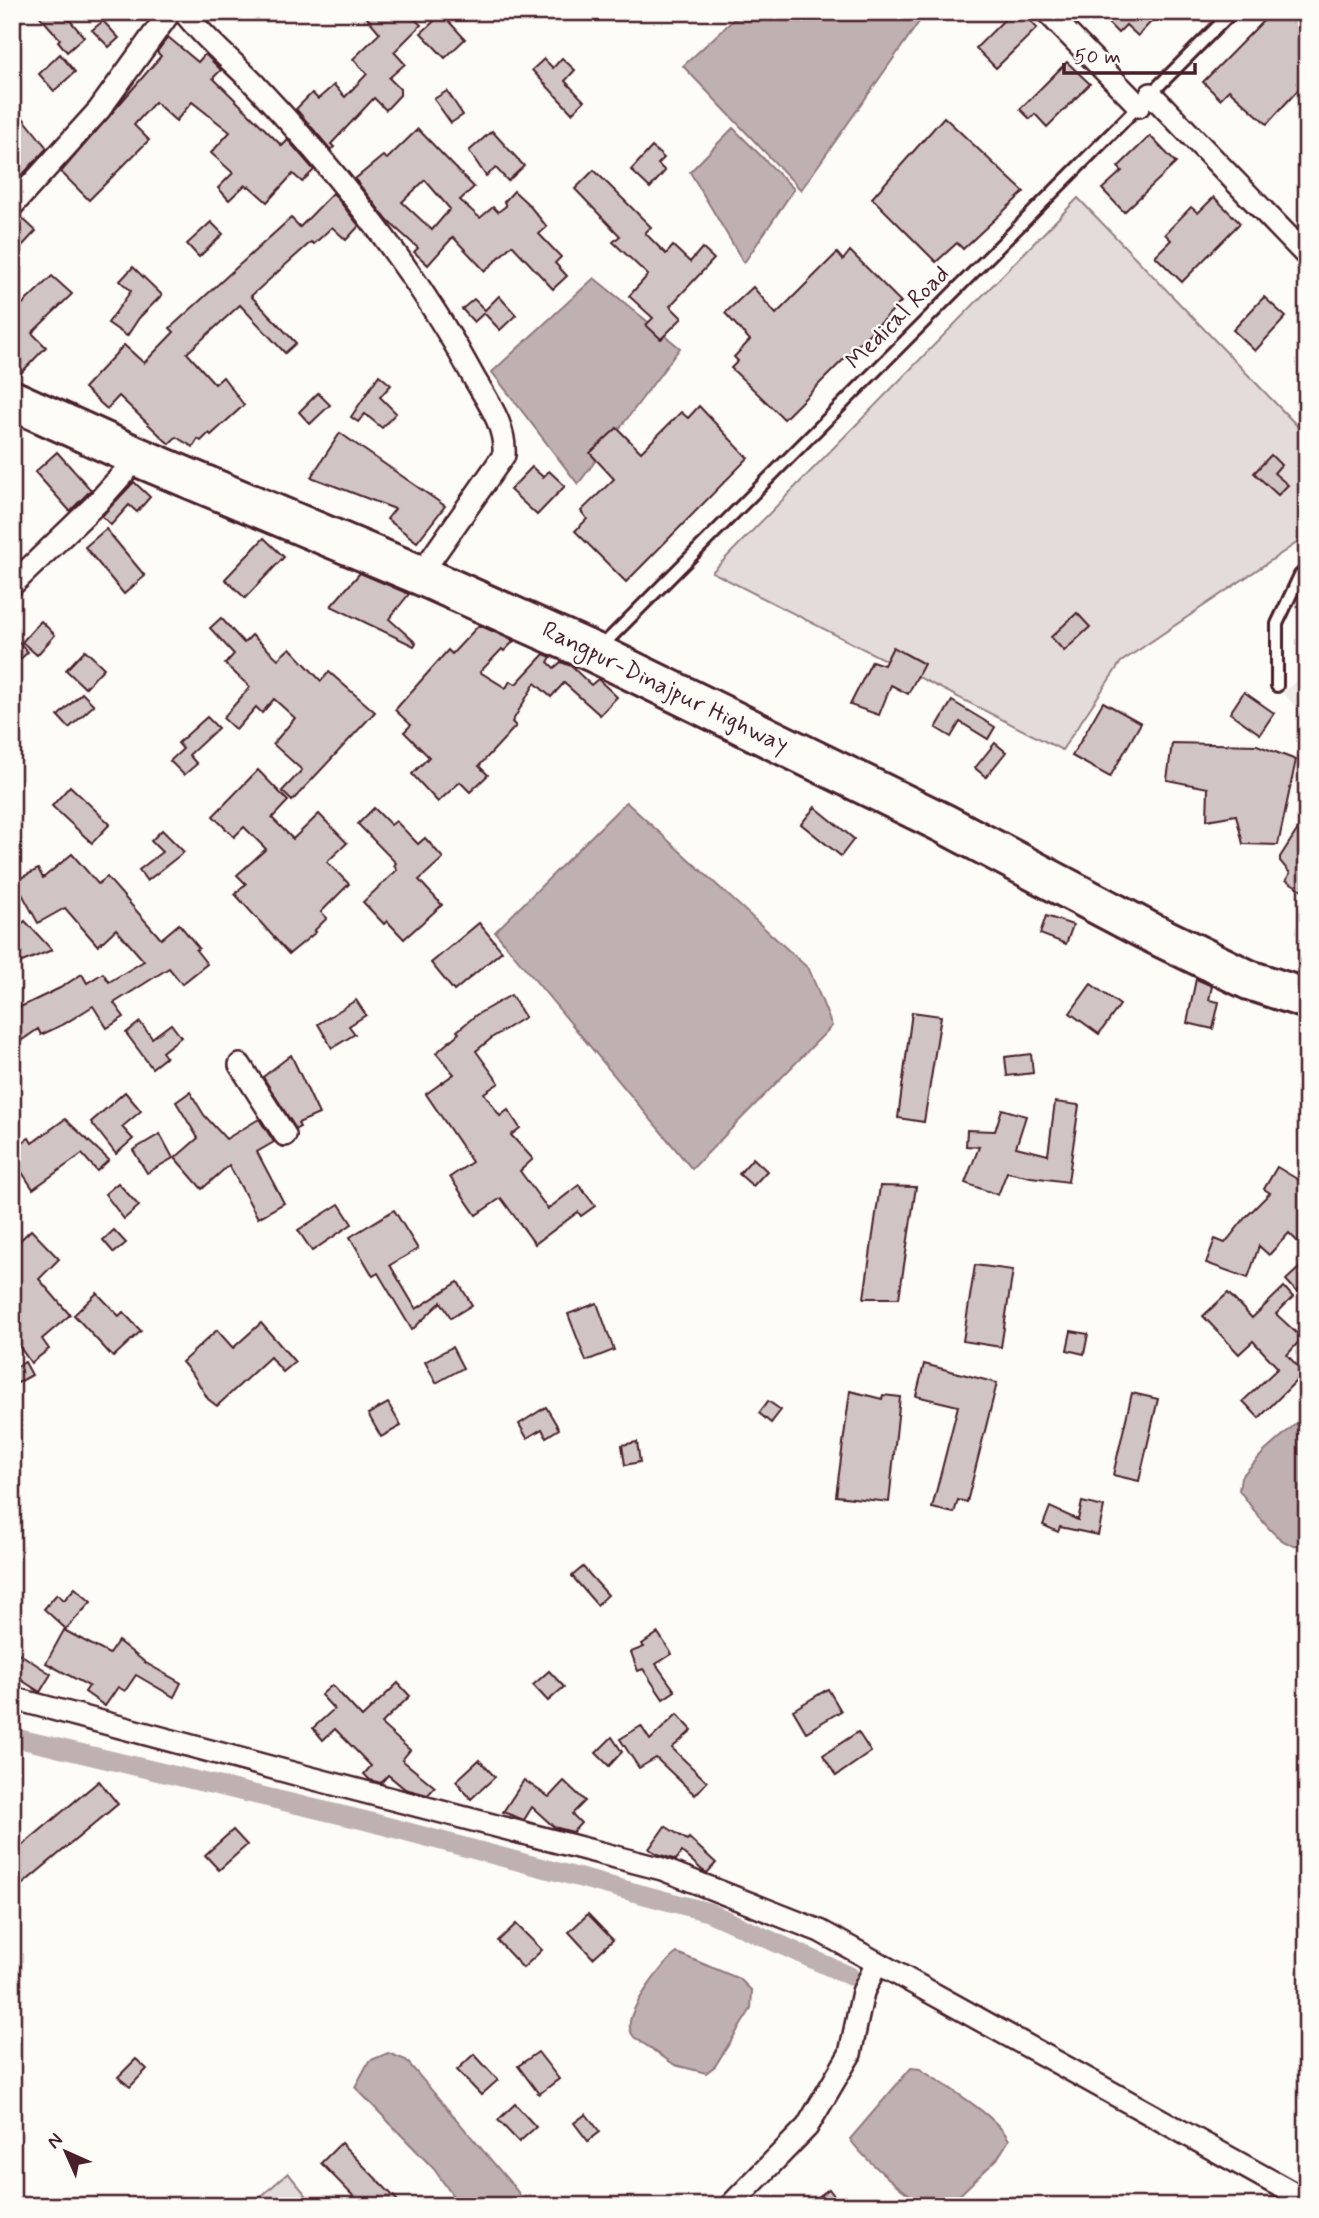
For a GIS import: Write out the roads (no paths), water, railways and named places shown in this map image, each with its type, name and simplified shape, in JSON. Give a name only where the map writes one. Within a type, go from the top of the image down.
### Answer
[{"type":"highway","name":"Rangpur-Dinajpur Highway","points":[[12,400],[138,457],[420,575],[595,653],[943,823],[1180,947],[1249,980],[1307,999]]},
{"type":"street","points":[[12,205],[99,110],[170,12]]},
{"type":"street","points":[[184,12],[320,157],[402,260],[462,355],[502,428],[504,456],[420,575]]},
{"type":"street","points":[[1047,12],[1144,100],[1307,256]]},
{"type":"street","points":[[12,585],[98,502],[138,457]]},
{"type":"street","points":[[240,1065],[285,1135]]},
{"type":"street","points":[[12,1698],[662,1869],[820,1931],[1307,2201]]},
{"type":"street","points":[[730,2206],[807,2127],[850,2054],[863,1992],[877,1963]]},
{"type":"lane","name":"Medical Road","points":[[595,653],[1232,12]]},
{"type":"lane","points":[[1276,686],[1277,624],[1300,575],[1307,569]]},
{"type":"waterway","points":[[12,1737],[367,1821],[708,1912],[850,1976]]}]
